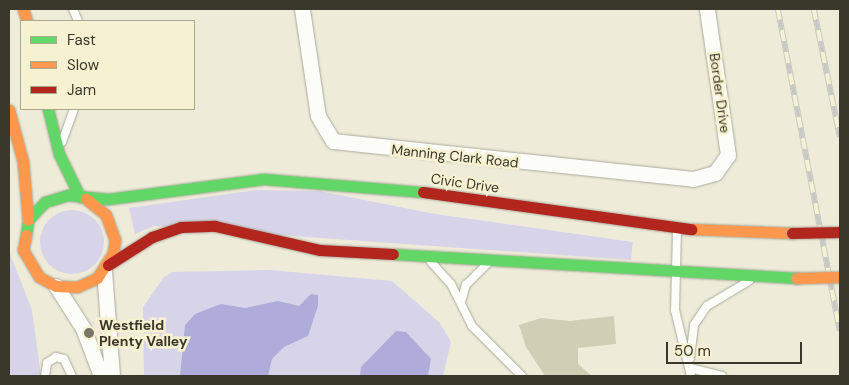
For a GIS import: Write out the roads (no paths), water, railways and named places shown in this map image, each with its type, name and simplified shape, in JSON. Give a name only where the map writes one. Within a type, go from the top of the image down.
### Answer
[{"type":"main road","points":[[9,110],[23,162],[28,220],[23,240],[26,260],[39,276],[56,286],[77,287],[152,236],[198,226],[230,227],[320,250],[754,278],[840,277]]},
{"type":"main road","points":[[48,110],[59,154],[83,198],[106,215],[112,227],[114,246],[106,268]]},
{"type":"main road","name":"Civic Drive","points":[[83,198],[273,180],[399,189],[678,228],[792,233],[840,232]]},
{"type":"main road","points":[[28,220],[45,202],[83,198]]},
{"type":"street","name":"Manning Clark Road","points":[[302,9],[320,126],[338,144],[693,179],[716,173]]},
{"type":"street","name":"Border Drive","points":[[707,9],[727,146],[726,161],[716,173]]},
{"type":"street","points":[[106,268],[112,376]]},
{"type":"street","points":[[56,286],[83,328],[101,376]]},
{"type":"lane","points":[[59,154],[74,110]]},
{"type":"lane","points":[[678,228],[674,273],[675,310],[691,376]]},
{"type":"lane","points":[[425,257],[445,275],[472,326],[522,376]]},
{"type":"lane","points":[[460,302],[473,275],[491,261]]},
{"type":"lane","points":[[690,368],[694,325],[707,306],[754,278]]},
{"type":"lane","points":[[45,376],[47,363],[56,357],[64,359],[72,376]]},
{"type":"lane","points":[[690,368],[722,376]]},
{"type":"railway","points":[[778,9],[840,331]]},
{"type":"railway","points":[[814,9],[840,137]]},
{"type":"place","name":"Westfield Plenty Valley","points":[[89,333]]}]
